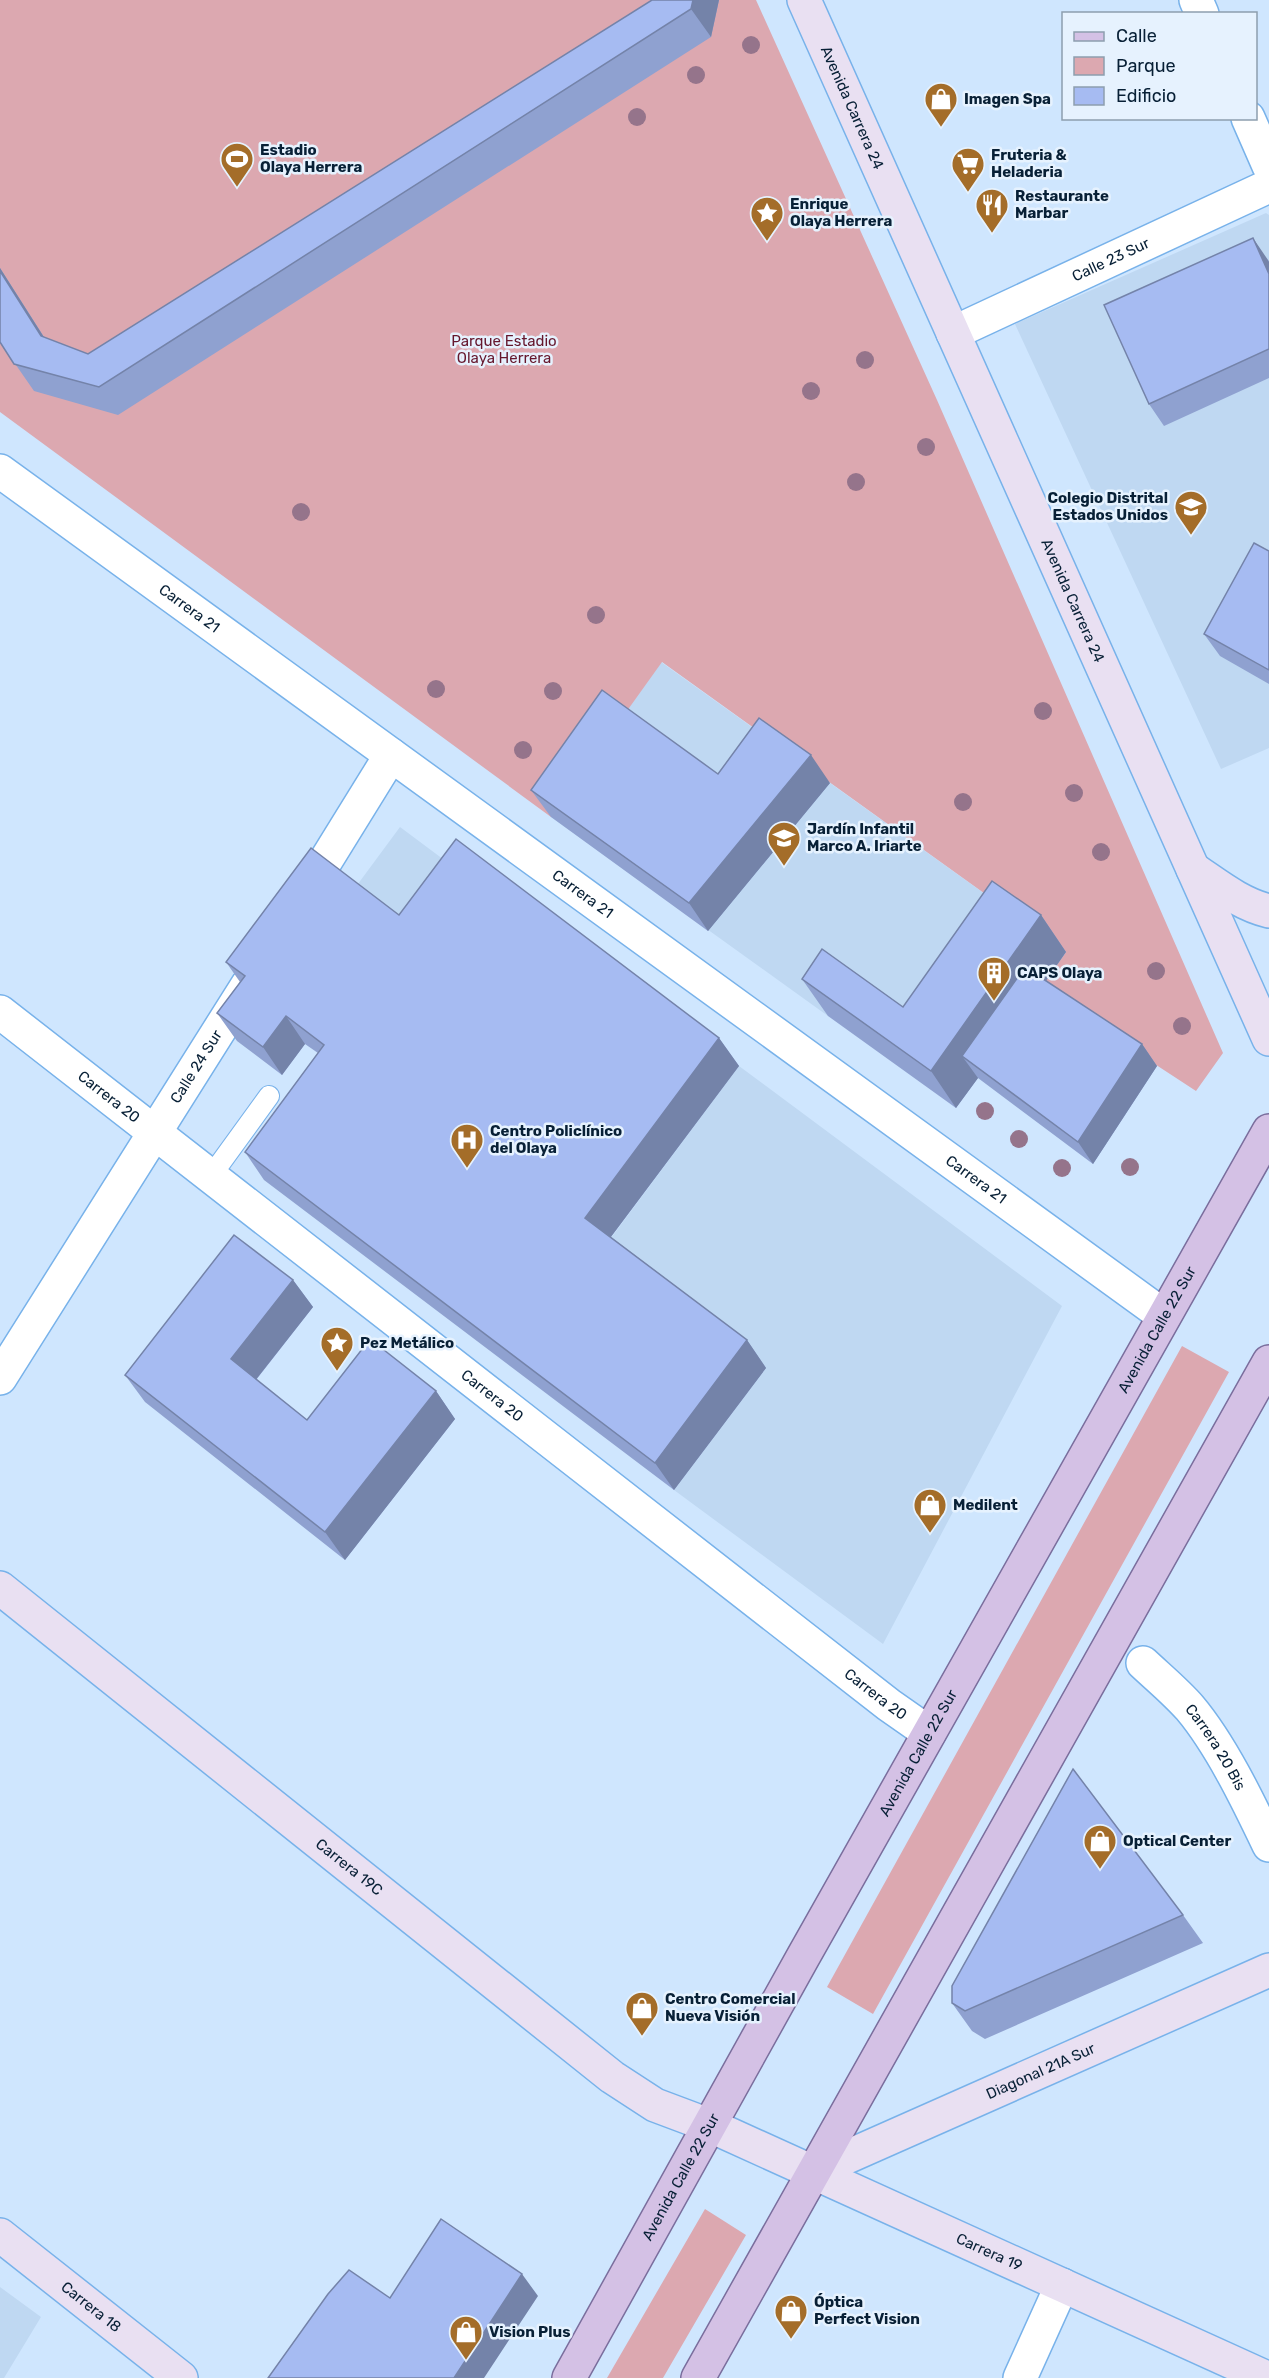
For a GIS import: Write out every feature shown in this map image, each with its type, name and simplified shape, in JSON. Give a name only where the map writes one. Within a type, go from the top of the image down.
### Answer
[{"type":"main road","name":"Avenida Calle 22 Sur","points":[[569,2378],[929,1733],[1269,1131]]},
{"type":"main road","points":[[698,2378],[1269,1362]]},
{"type":"street","name":"Avenida Carrera 24","points":[[804,0],[1269,1038]]},
{"type":"street","points":[[1249,120],[1269,166]]},
{"type":"street","name":"Calle 23 Sur","points":[[953,333],[1269,186]]},
{"type":"street","name":"Carrera 21","points":[[0,471],[1164,1316]]},
{"type":"street","points":[[285,925],[392,755]]},
{"type":"street","points":[[1193,869],[1231,895],[1255,908],[1269,911]]},
{"type":"street","name":"Calle 24 Sur","points":[[0,1378],[260,964]]},
{"type":"street","name":"Carrera 20","points":[[0,1013],[880,1698],[929,1733]]},
{"type":"street","name":"Carrera 19C","points":[[0,1588],[612,2077],[655,2105],[711,2126]]},
{"type":"street","name":"Carrera 20 Bis","points":[[1143,1663],[1190,1709],[1218,1750],[1269,1845]]},
{"type":"street","name":"Diagonal 21A Sur","points":[[813,2172],[1269,1970]]},
{"type":"street","name":"Carrera 19","points":[[711,2126],[1267,2378]]},
{"type":"street","name":"Carrera 18","points":[[0,2235],[181,2378]]},
{"type":"street","points":[[1020,2378],[1062,2285]]},
{"type":"lane","points":[[211,1176],[269,1096]]},
{"type":"shaded area","name":"Colegio Distrital Estados Unidos","points":[[1266,213],[1269,215],[1269,748],[1221,769],[1015,324]]},
{"type":"shaded area","name":"Jardín Infantil Marco A. Iriarte","points":[[661,662],[1017,917],[928,1044],[847,986],[828,1016],[551,817]]},
{"type":"shaded area","points":[[400,827],[467,877],[418,943],[352,892]]},
{"type":"shaded area","points":[[739,1066],[1062,1306],[883,1644],[674,1490],[766,1368],[605,1246]]},
{"type":"shaded area","points":[[0,2287],[41,2317],[4,2378],[0,2378]]},
{"type":"green space","name":"Parque Estadio Olaya Herrera","points":[[0,0],[756,0],[937,400],[1223,1053],[1196,1091],[1040,989],[1066,952],[662,662],[551,817],[0,412]]},
{"type":"green space","points":[[1182,1346],[1229,1372],[873,2014],[827,1987]]},
{"type":"green space","points":[[705,2209],[746,2235],[663,2378],[607,2378]]},
{"type":"building","points":[[652,0],[693,0],[691,9],[99,387],[14,364],[0,342],[0,271],[41,336],[88,354]]},
{"type":"building","points":[[1253,238],[1269,274],[1269,349],[1149,404],[1104,305]]},
{"type":"building","points":[[1254,543],[1269,551],[1269,670],[1204,634]]},
{"type":"building","points":[[602,690],[718,774],[759,718],[811,755],[689,903],[531,790]]},
{"type":"building","name":"Centro Policlínico del Olaya","points":[[456,839],[719,1038],[585,1218],[747,1340],[655,1463],[245,1152],[324,1045],[286,1016],[263,1047],[217,1013],[245,976],[226,962],[311,848],[399,915]]},
{"type":"building","points":[[992,881],[1041,915],[931,1071],[802,979],[822,949],[903,1007]]},
{"type":"building","points":[[1025,967],[1142,1044],[1078,1142],[962,1056]]},
{"type":"building","points":[[234,1235],[293,1280],[231,1359],[307,1420],[370,1339],[436,1391],[325,1532],[125,1375]]},
{"type":"building","name":"Optical Center","points":[[1073,1769],[1183,1915],[965,2011],[952,2003],[952,1986]]},
{"type":"building","points":[[441,2219],[522,2274],[454,2378],[268,2378],[328,2294],[349,2270],[390,2298]]},
{"type":"place","name":"Imagen Spa","points":[[941,128]]},
{"type":"place","name":"Estadio Olaya Herrera","points":[[237,188]]},
{"type":"place","name":"Fruteria & Heladeria","points":[[968,193]]},
{"type":"place","name":"Restaurante Marbar","points":[[992,234]]},
{"type":"place","name":"Enrique Olaya Herrera","points":[[767,242]]},
{"type":"place","name":"Colegio Distrital Estados Unidos","points":[[1191,536]]},
{"type":"place","name":"Jardín Infantil Marco A. Iriarte","points":[[784,867]]},
{"type":"place","name":"CAPS Olaya","points":[[994,1002]]},
{"type":"place","name":"Centro Policlínico del Olaya","points":[[467,1169]]},
{"type":"place","name":"Pez Metálico","points":[[337,1372]]},
{"type":"place","name":"Medilent","points":[[930,1534]]},
{"type":"place","name":"Optical Center","points":[[1100,1870]]},
{"type":"place","name":"Centro Comercial Nueva Visión","points":[[642,2037]]},
{"type":"place","name":"Óptica Perfect Vision","points":[[791,2340]]},
{"type":"place","name":"Vision Plus","points":[[466,2361]]}]
